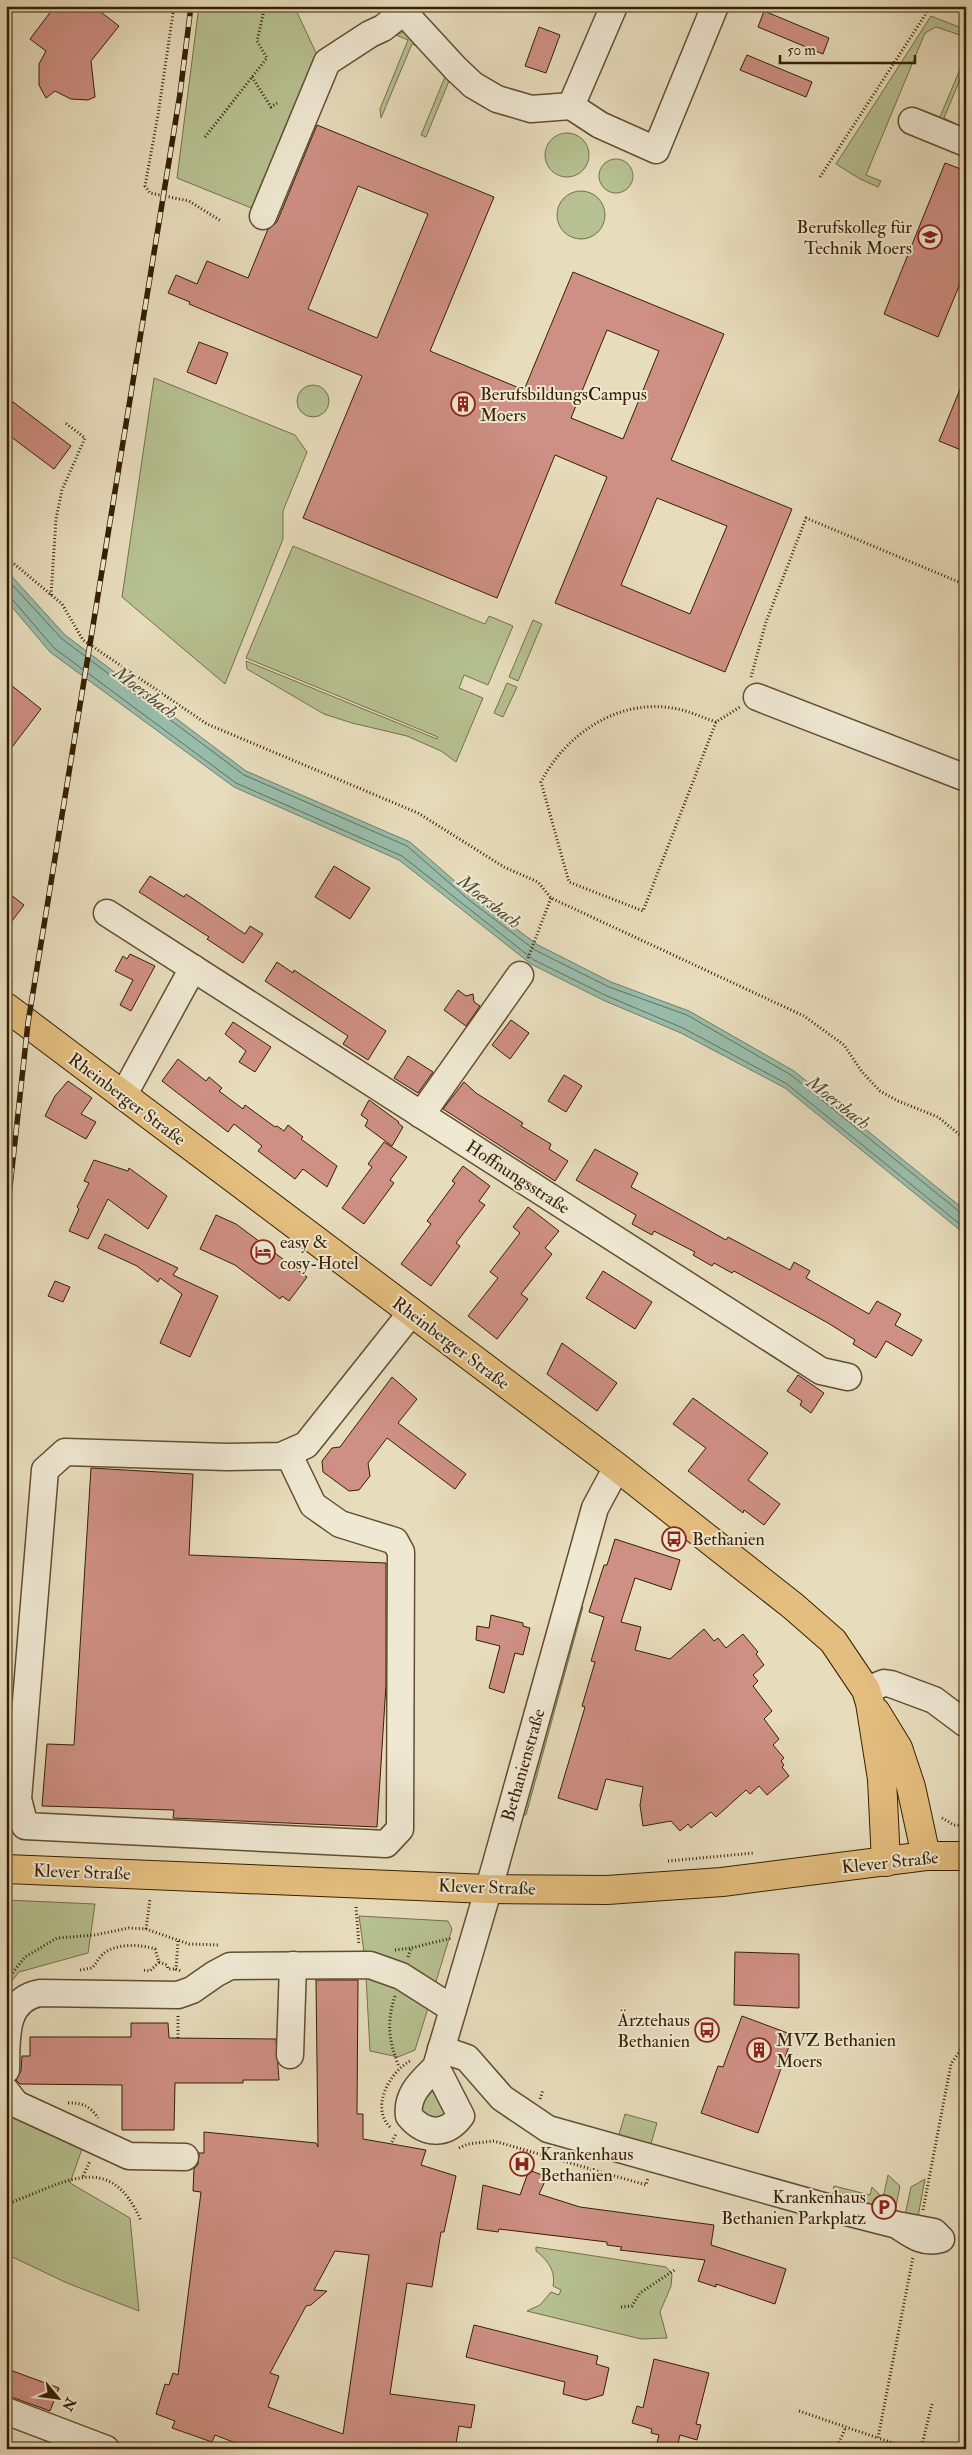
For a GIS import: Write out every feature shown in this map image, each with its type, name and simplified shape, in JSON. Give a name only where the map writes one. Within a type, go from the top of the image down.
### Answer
[{"type":"main road","name":"Rheinberger Straße","points":[[6,1007],[616,1467],[793,1606],[833,1641],[898,1748],[911,1787],[926,1856]]},
{"type":"main road","points":[[868,1696],[882,1779],[886,1862]]},
{"type":"main road","name":"Klever Straße","points":[[6,1869],[488,1889],[607,1890],[722,1882],[926,1856],[966,1856]]},
{"type":"street","points":[[571,106],[614,6]]},
{"type":"street","points":[[263,216],[328,62],[370,34],[383,28],[401,9],[473,85],[497,99],[531,109],[571,106],[600,125],[656,150],[716,6]]},
{"type":"street","points":[[912,122],[966,143]]},
{"type":"street","points":[[757,697],[966,778]]},
{"type":"street","name":"Hoffnungsstraße","points":[[107,913],[821,1370],[848,1377]]},
{"type":"street","points":[[123,1096],[193,968]]},
{"type":"street","points":[[421,1115],[520,975]]},
{"type":"street","points":[[288,1453],[313,1505],[340,1524],[395,1541],[401,1552],[400,1829],[386,1844],[25,1826],[18,1800],[45,1470],[66,1452],[227,1457],[281,1456],[288,1453],[306,1445],[411,1313]]},
{"type":"street","name":"Bethanienstraße","points":[[439,2058],[460,2116],[455,2123],[446,2129],[435,2132],[416,2125],[409,2116],[410,2098],[439,2058],[595,1508],[616,1467]]},
{"type":"street","points":[[868,1696],[884,1683],[891,1684],[934,1700],[966,1724]]},
{"type":"street","points":[[6,2070],[10,2016],[18,2004],[34,1994],[182,1994],[230,1966],[348,1964],[380,1967],[420,1987],[453,2009]]},
{"type":"street","points":[[290,2055],[293,1965]]},
{"type":"street","points":[[439,2058],[467,2058],[502,2098],[548,2129],[912,2231]]},
{"type":"street","points":[[6,2091],[16,2104],[129,2156],[185,2157]]},
{"type":"street","points":[[6,2411],[106,2449]]},
{"type":"path","points":[[6,16],[14,6]]},
{"type":"path","points":[[174,6],[145,186],[150,193],[188,201],[221,221]]},
{"type":"path","points":[[205,137],[267,58],[257,41],[265,6]]},
{"type":"path","points":[[820,177],[931,6]]},
{"type":"path","points":[[252,77],[271,107],[277,103]]},
{"type":"path","points":[[51,595],[53,544],[62,490],[85,438],[64,422]]},
{"type":"path","points":[[716,722],[688,711],[670,707],[636,709],[615,714],[596,722],[578,734],[563,748],[550,764],[540,782],[569,882],[643,911],[716,722],[757,697],[750,674],[766,622],[806,518],[966,585]]},
{"type":"path","points":[[6,557],[62,604],[83,640],[207,724],[418,813],[504,867],[538,882],[551,898],[748,988],[804,1016],[844,1045],[862,1072],[880,1090],[898,1101],[938,1117],[966,1140]]},
{"type":"path","points":[[520,975],[543,924],[551,898]]},
{"type":"path","points":[[942,1819],[954,1825],[966,1826]]},
{"type":"path","points":[[658,1862],[755,1853]]},
{"type":"path","points":[[146,1929],[150,1899]]},
{"type":"path","points":[[356,1907],[360,1951]]},
{"type":"path","points":[[6,1981],[25,1957],[57,1938],[95,1935],[129,1928],[146,1929],[190,1944],[230,1946]]},
{"type":"path","points":[[176,1969],[178,1940]]},
{"type":"path","points":[[80,1970],[92,1968],[101,1956],[114,1948],[130,1946],[155,1949],[159,1962]]},
{"type":"path","points":[[159,1962],[167,1965],[168,1969],[181,1971]]},
{"type":"path","points":[[142,1970],[150,1971],[159,1962]]},
{"type":"path","points":[[878,2438],[912,2231],[951,2064],[966,2042]]},
{"type":"path","points":[[66,2103],[83,2104],[89,2107],[99,2120]]},
{"type":"path","points":[[392,2142],[397,2134]]},
{"type":"path","points":[[468,2144],[494,2141],[646,2185],[654,2158]]},
{"type":"path","points":[[6,2204],[83,2176],[97,2177],[118,2186],[133,2202],[141,2221]]},
{"type":"path","points":[[621,2307],[632,2306],[640,2293],[676,2269]]},
{"type":"path","points":[[921,2449],[932,2404]]},
{"type":"path","points":[[798,2411],[911,2449]]},
{"type":"path","points":[[836,2449],[846,2427]]},
{"type":"shaded area","points":[[199,6],[294,6],[318,57],[254,209],[177,178]]},
{"type":"shaded area","points":[[931,16],[959,27],[966,26],[966,37],[936,27],[925,33],[866,175],[881,181],[878,187],[860,179],[836,164]]},
{"type":"shaded area","points":[[405,31],[425,49],[412,44],[381,118],[380,109],[408,40],[396,35]]},
{"type":"shaded area","points":[[966,55],[966,65],[944,118],[956,124],[953,126],[927,116],[927,112],[940,117]]},
{"type":"shaded area","points":[[447,72],[462,86],[449,81],[426,137],[421,135]]},
{"type":"shaded area","points":[[567,133],[579,137],[585,143],[589,155],[585,167],[579,173],[567,177],[555,173],[549,167],[545,155],[549,143],[555,137]]},
{"type":"shaded area","points":[[616,159],[623,160],[628,164],[632,169],[632,183],[628,188],[623,192],[616,193],[609,192],[604,188],[600,183],[599,176],[600,169],[604,164],[609,160]]},
{"type":"shaded area","points":[[576,191],[586,191],[595,195],[601,201],[604,206],[604,224],[595,235],[586,239],[576,239],[567,235],[561,229],[557,220],[557,210],[561,201],[567,195]]},
{"type":"shaded area","points":[[154,378],[295,435],[307,452],[283,511],[283,539],[225,684],[122,597]]},
{"type":"shaded area","points":[[313,385],[324,390],[329,401],[324,412],[313,417],[302,412],[297,401],[302,390]]},
{"type":"shaded area","points":[[293,546],[485,624],[489,616],[513,626],[488,685],[464,675],[459,688],[483,698],[456,762],[441,751],[407,736],[352,723],[324,714],[247,669],[246,661],[437,739],[438,737],[246,658]]},
{"type":"shaded area","points":[[533,620],[542,624],[518,681],[509,677]]},
{"type":"shaded area","points":[[507,683],[517,687],[503,717],[494,713]]},
{"type":"shaded area","points":[[578,1605],[583,1607],[526,1815],[518,1814]]},
{"type":"shaded area","points":[[6,1900],[95,1904],[88,1953],[19,1972],[6,1988]]},
{"type":"shaded area","points":[[359,1916],[448,1921],[452,1929],[434,1988],[364,1952]]},
{"type":"shaded area","points":[[366,1977],[374,1977],[429,2005],[415,2050],[398,2057],[370,2051]]},
{"type":"shaded area","points":[[433,2087],[450,2111],[431,2123],[414,2100]]},
{"type":"shaded area","points":[[6,2108],[83,2146],[70,2183],[130,2218],[139,2311],[67,2283],[6,2254]]},
{"type":"shaded area","points":[[625,2114],[657,2123],[650,2147],[618,2138]]},
{"type":"shaded area","points":[[888,2175],[900,2186],[894,2216],[832,2199],[834,2186],[870,2195],[872,2187],[883,2198]]},
{"type":"shaded area","points":[[925,2179],[917,2222],[904,2220],[911,2187]]},
{"type":"shaded area","points":[[536,2247],[666,2267],[672,2274],[671,2286],[660,2312],[667,2338],[641,2339],[527,2311],[540,2305],[551,2292],[559,2295],[561,2290],[553,2286],[552,2270],[544,2258],[536,2251]]},
{"type":"water","name":"Moersbach","points":[[6,570],[65,635],[246,771],[410,842],[472,896],[538,945],[611,982],[689,1011],[794,1071],[966,1211],[966,1235],[785,1088],[681,1033],[605,1001],[531,964],[399,860],[234,787],[50,652],[6,600]]},
{"type":"building","points":[[55,6],[93,6],[119,26],[91,61],[95,97],[88,100],[71,99],[55,91],[46,98],[39,85],[39,64],[46,51],[30,39]]},
{"type":"building","points":[[764,11],[829,38],[823,54],[758,27]]},
{"type":"building","points":[[539,27],[560,35],[546,73],[525,66]]},
{"type":"building","points":[[747,55],[812,82],[806,97],[740,70]]},
{"type":"building","name":"BerufsbildungsCampus Moers","points":[[317,125],[494,197],[430,351],[524,390],[573,272],[724,334],[671,460],[792,509],[725,672],[555,603],[607,477],[555,455],[497,598],[303,518],[362,376],[189,304],[190,302],[168,293],[176,275],[197,284],[207,261],[248,278],[268,229],[277,222]],"holes":[[[358,186],[428,214],[377,338],[308,309]],[[607,330],[659,351],[623,439],[571,418]],[[657,498],[727,526],[690,614],[621,585]]]},
{"type":"building","points":[[945,163],[966,171],[966,269],[938,337],[884,314]]},
{"type":"building","points":[[199,342],[228,353],[216,384],[187,372]]},
{"type":"building","points":[[966,377],[966,452],[939,441]]},
{"type":"building","points":[[13,402],[71,446],[54,469],[6,433],[6,411]]},
{"type":"building","points":[[6,681],[41,709],[6,755]]},
{"type":"building","points":[[334,866],[370,888],[350,919],[315,897]]},
{"type":"building","points":[[150,876],[184,897],[186,894],[245,934],[250,926],[263,934],[243,963],[207,939],[209,937],[139,892]]},
{"type":"building","points":[[6,891],[24,905],[6,929]]},
{"type":"building","points":[[130,954],[155,966],[131,1011],[120,1005],[133,980],[115,971],[123,956],[127,959]]},
{"type":"building","points":[[277,962],[293,973],[294,970],[386,1031],[368,1060],[343,1044],[348,1036],[265,981]]},
{"type":"building","points":[[458,990],[466,996],[473,994],[474,1002],[480,1006],[466,1026],[444,1010]]},
{"type":"building","points":[[511,1020],[529,1033],[510,1059],[492,1045]]},
{"type":"building","points":[[233,1022],[271,1047],[255,1072],[239,1062],[246,1051],[225,1034]]},
{"type":"building","points":[[408,1056],[433,1072],[418,1093],[394,1078]]},
{"type":"building","points":[[178,1059],[206,1081],[209,1077],[222,1088],[219,1091],[243,1109],[245,1105],[275,1127],[277,1126],[284,1131],[288,1125],[303,1137],[301,1139],[337,1166],[327,1187],[303,1169],[295,1179],[258,1151],[262,1146],[234,1124],[228,1132],[162,1081]]},
{"type":"building","points":[[564,1075],[582,1086],[566,1112],[548,1101]]},
{"type":"building","points":[[68,1081],[92,1098],[81,1114],[96,1122],[86,1139],[45,1116],[55,1096]]},
{"type":"building","points":[[464,1082],[476,1093],[523,1123],[521,1126],[551,1144],[549,1149],[568,1161],[555,1181],[443,1109]]},
{"type":"building","points":[[369,1100],[403,1127],[392,1146],[365,1126],[368,1120],[361,1115]]},
{"type":"building","points":[[384,1142],[407,1157],[390,1180],[394,1183],[364,1224],[342,1208],[372,1167],[368,1164]]},
{"type":"building","points":[[595,1149],[638,1173],[631,1187],[726,1240],[728,1237],[790,1270],[794,1262],[810,1271],[806,1278],[869,1314],[877,1301],[901,1314],[895,1325],[922,1340],[912,1356],[886,1341],[876,1358],[853,1344],[855,1340],[828,1323],[734,1271],[732,1273],[714,1263],[712,1266],[693,1255],[695,1252],[654,1231],[652,1235],[632,1224],[636,1215],[576,1180]]},
{"type":"building","points":[[94,1160],[128,1171],[129,1168],[167,1196],[148,1229],[108,1199],[88,1239],[69,1231],[79,1209],[77,1207],[89,1183],[84,1181]]},
{"type":"building","points":[[463,1166],[490,1186],[479,1201],[485,1205],[456,1243],[460,1246],[431,1286],[401,1264],[431,1224],[427,1221],[455,1183],[452,1181]]},
{"type":"building","points":[[528,1207],[559,1231],[545,1248],[552,1254],[521,1294],[528,1299],[497,1339],[468,1316],[498,1278],[490,1272],[520,1233],[513,1227]]},
{"type":"building","points":[[216,1215],[236,1224],[307,1277],[289,1301],[282,1296],[280,1299],[235,1265],[200,1249]]},
{"type":"building","points":[[105,1234],[178,1268],[173,1275],[218,1296],[190,1357],[160,1343],[182,1294],[160,1278],[158,1282],[137,1266],[98,1248]]},
{"type":"building","points":[[603,1271],[652,1302],[635,1329],[586,1298]]},
{"type":"building","points":[[55,1281],[70,1287],[63,1302],[48,1296]]},
{"type":"building","points":[[562,1343],[617,1383],[597,1411],[547,1374]]},
{"type":"building","points":[[798,1375],[824,1393],[811,1413],[800,1405],[802,1401],[787,1391]]},
{"type":"building","points":[[392,1377],[417,1399],[398,1423],[466,1474],[455,1489],[387,1438],[368,1463],[370,1476],[359,1490],[349,1491],[323,1472],[322,1461],[332,1448],[340,1447]]},
{"type":"building","points":[[693,1398],[768,1453],[748,1480],[780,1504],[764,1525],[744,1510],[743,1513],[688,1471],[706,1448],[673,1424]]},
{"type":"building","points":[[91,1468],[193,1474],[189,1555],[386,1563],[386,1685],[377,1827],[173,1818],[174,1810],[42,1806],[47,1744],[74,1745]]},
{"type":"building","points":[[615,1539],[680,1560],[671,1590],[635,1578],[621,1622],[641,1627],[635,1650],[670,1659],[704,1629],[714,1641],[718,1638],[726,1648],[743,1634],[758,1652],[756,1654],[764,1665],[753,1675],[758,1681],[753,1686],[772,1711],[764,1719],[779,1739],[773,1745],[784,1758],[781,1761],[784,1765],[782,1767],[789,1776],[767,1795],[759,1786],[750,1794],[746,1790],[716,1817],[711,1812],[691,1828],[688,1824],[680,1831],[671,1821],[643,1826],[640,1805],[643,1787],[606,1779],[597,1810],[558,1798],[585,1707],[582,1706],[595,1662],[591,1661],[604,1617],[589,1612],[604,1565],[607,1565]]},
{"type":"building","points":[[491,1615],[523,1623],[523,1626],[530,1628],[523,1655],[515,1653],[504,1693],[489,1688],[500,1646],[476,1640],[477,1626],[489,1628]]},
{"type":"building","points":[[735,1952],[799,1954],[799,2008],[734,2005]]},
{"type":"building","points":[[316,1980],[358,1980],[357,2114],[363,2114],[363,2139],[426,2150],[421,2165],[456,2176],[444,2232],[441,2232],[432,2287],[407,2283],[390,2394],[475,2405],[471,2428],[459,2426],[455,2449],[251,2449],[215,2435],[212,2442],[172,2428],[175,2421],[156,2414],[165,2384],[169,2385],[173,2373],[178,2375],[201,2192],[193,2191],[194,2169],[198,2164],[199,2153],[204,2153],[204,2132],[316,2143],[318,2147]],"holes":[[[335,2251],[369,2255],[343,2434],[268,2407],[279,2376],[270,2373],[306,2306],[311,2305],[327,2291],[314,2290]]]},
{"type":"building","name":"MVZ Bethanien Moers","points":[[742,2016],[793,2035],[758,2133],[701,2113],[718,2066],[723,2067]]},
{"type":"building","points":[[131,2023],[168,2023],[169,2038],[276,2039],[279,2080],[243,2080],[243,2083],[175,2083],[174,2130],[122,2130],[122,2085],[20,2084],[16,2080],[21,2071],[22,2056],[30,2056],[30,2037],[131,2037]]},
{"type":"building","points":[[529,2170],[547,2177],[539,2194],[580,2207],[714,2225],[711,2245],[786,2269],[775,2304],[716,2284],[716,2287],[698,2281],[705,2260],[620,2250],[622,2247],[607,2245],[607,2242],[499,2229],[498,2232],[477,2229],[483,2185],[520,2195]]},
{"type":"building","points":[[474,2325],[598,2356],[596,2364],[609,2368],[603,2395],[586,2400],[563,2394],[565,2382],[466,2357]]},
{"type":"building","points":[[654,2359],[709,2373],[696,2424],[701,2425],[697,2440],[680,2435],[677,2448],[657,2443],[659,2435],[651,2433],[652,2429],[632,2423],[637,2406],[643,2408]]},
{"type":"building","points":[[10,2370],[59,2388],[50,2411],[6,2395],[6,2380]]},
{"type":"railway","points":[[6,1223],[28,1023],[180,94],[191,6]]},
{"type":"place","name":"Berufskolleg für Technik Moers","points":[[930,237]]},
{"type":"place","name":"BerufsbildungsCampus Moers","points":[[463,404]]},
{"type":"place","name":"easy & cosy-Hotel","points":[[263,1252]]},
{"type":"place","name":"Bethanien","points":[[674,1539]]},
{"type":"place","name":"Ärztehaus Bethanien","points":[[707,2030]]},
{"type":"place","name":"MVZ Bethanien Moers","points":[[759,2050]]},
{"type":"place","name":"Krankenhaus Bethanien","points":[[522,2164]]},
{"type":"place","name":"Krankenhaus Bethanien Parkplatz","points":[[884,2207]]}]
